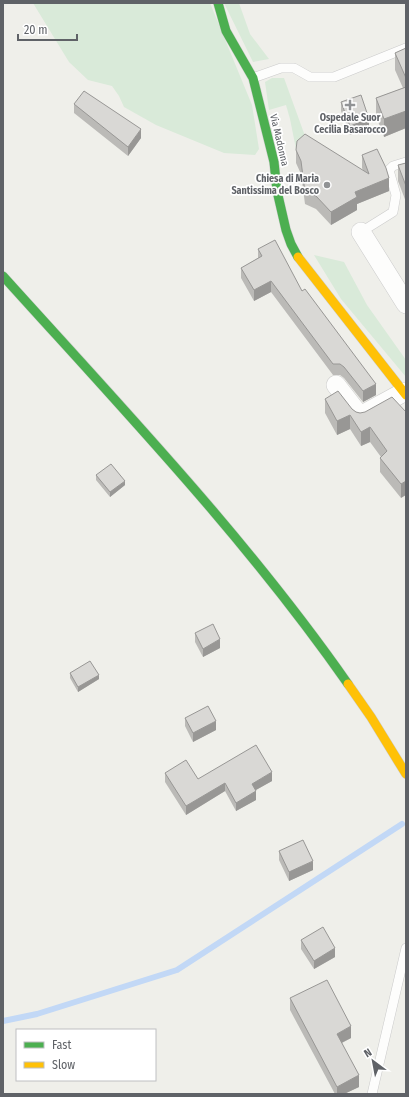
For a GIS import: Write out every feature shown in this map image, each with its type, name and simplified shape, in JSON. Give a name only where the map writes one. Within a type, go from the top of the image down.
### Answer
[{"type":"street","name":"Via Madonna","points":[[218,3],[226,31],[253,78],[274,162],[277,191],[291,244],[301,262],[405,393]]},
{"type":"street","points":[[361,232],[406,304]]},
{"type":"street","points":[[3,276],[215,513],[318,640],[406,774]]},
{"type":"street","points":[[336,385],[360,416],[405,393]]},
{"type":"lane","points":[[253,78],[281,68],[294,68],[310,77],[334,77],[406,48]]},
{"type":"lane","points":[[361,232],[393,212],[396,195],[389,170],[393,166],[406,162]]},
{"type":"lane","points":[[372,1094],[406,948]]},
{"type":"green space","points":[[33,3],[210,3],[252,105],[259,149],[255,155],[224,153],[156,125],[124,107],[112,86],[88,80],[69,62]]},
{"type":"green space","points":[[224,3],[239,3],[250,34],[269,59],[253,62]]},
{"type":"green space","points":[[272,78],[284,78],[309,147],[297,154],[286,105],[269,110],[265,82]]},
{"type":"green space","points":[[314,255],[344,262],[367,305],[406,360],[406,377],[341,299]]},
{"type":"building","points":[[406,48],[406,78],[395,53]]},
{"type":"building","points":[[406,87],[406,111],[384,119],[376,98]]},
{"type":"building","points":[[84,91],[141,129],[128,147],[74,104]]},
{"type":"building","points":[[361,95],[369,119],[350,126],[341,102]]},
{"type":"building","points":[[305,134],[369,174],[362,155],[377,149],[389,178],[355,192],[357,197],[331,212],[316,196],[305,192],[301,161],[296,150],[297,141]]},
{"type":"building","points":[[406,163],[406,186],[398,165]]},
{"type":"building","points":[[275,240],[302,291],[305,289],[376,384],[363,391],[344,367],[340,364],[333,364],[271,281],[254,290],[241,268],[262,256],[258,249]]},
{"type":"building","points":[[338,391],[356,412],[365,412],[392,397],[406,412],[406,481],[401,484],[380,458],[387,451],[370,427],[361,432],[350,415],[337,421],[325,399]]},
{"type":"building","points":[[111,464],[125,481],[110,492],[96,475]]},
{"type":"building","points":[[213,624],[220,639],[203,649],[195,633]]},
{"type":"building","points":[[90,661],[99,675],[78,687],[70,673]]},
{"type":"building","points":[[208,706],[216,721],[193,733],[185,718]]},
{"type":"building","points":[[256,745],[272,772],[252,784],[256,791],[236,803],[225,783],[186,806],[165,773],[186,760],[198,779]]},
{"type":"building","points":[[303,840],[313,861],[289,872],[279,851]]},
{"type":"building","points":[[323,927],[335,948],[314,961],[301,940]]},
{"type":"building","points":[[327,980],[351,1026],[337,1034],[359,1075],[337,1087],[290,998]]},
{"type":"waterway","points":[[3,1021],[37,1014],[177,970],[402,824]]},
{"type":"traffic: fast","points":[[218,3],[226,31],[253,78],[274,162],[277,191],[286,230],[298,257]]},
{"type":"traffic: fast","points":[[3,276],[182,475],[268,577],[348,684]]},
{"type":"traffic: slow","points":[[298,257],[406,395]]},
{"type":"traffic: slow","points":[[348,684],[371,717],[406,774]]},
{"type":"place","name":"Ospedale Suor Cecilia Basarocco","points":[[350,105]]},
{"type":"place","name":"Chiesa di Maria Santissima del Bosco","points":[[327,185]]}]
